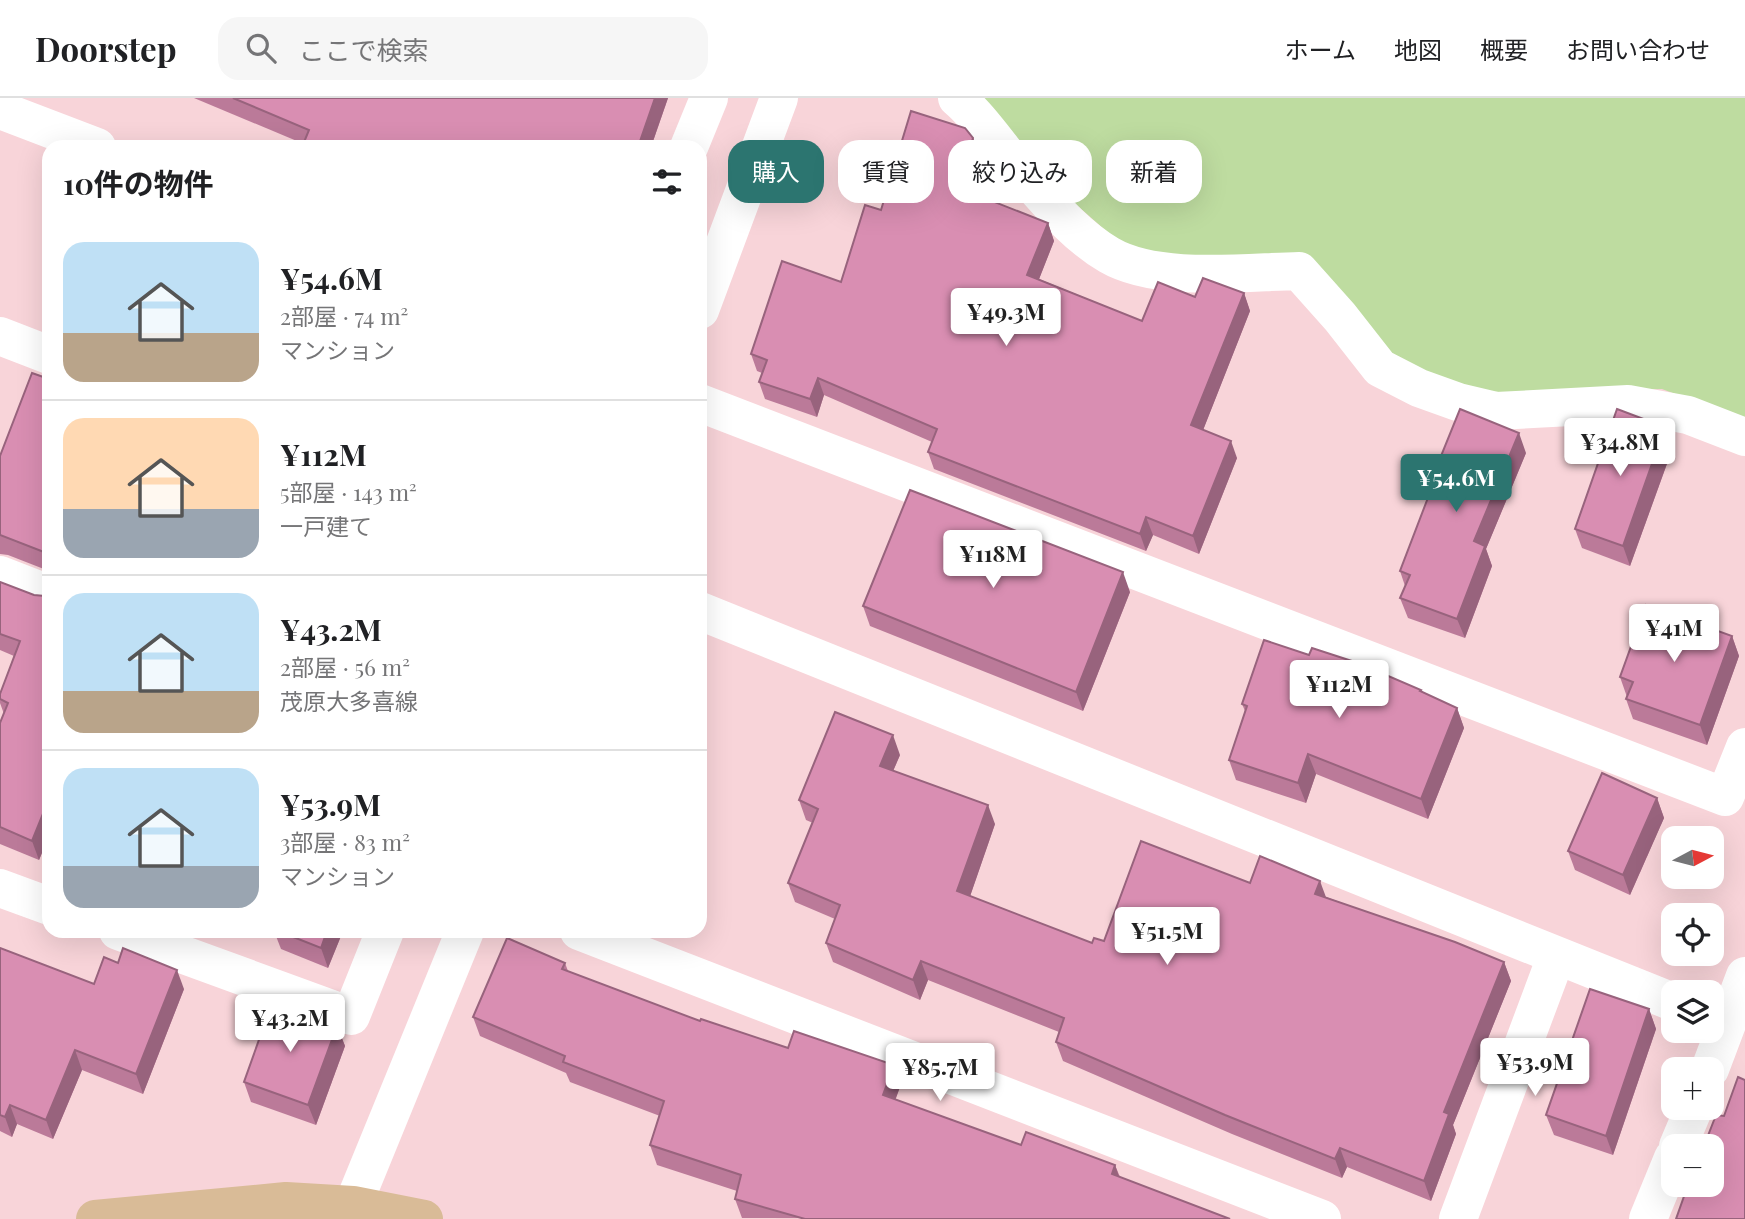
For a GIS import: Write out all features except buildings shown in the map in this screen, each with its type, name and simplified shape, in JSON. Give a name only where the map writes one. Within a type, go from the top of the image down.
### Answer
[{"type":"main road","points":[[95,1219],[286,1201],[354,1205],[424,1219]]},
{"type":"street","points":[[692,140],[709,98]]},
{"type":"street","points":[[707,291],[779,98]]},
{"type":"street","points":[[957,98],[969,108],[1022,173],[1077,231],[1110,256],[1153,271],[1299,271],[1380,368],[1419,388],[1458,402],[1496,411],[1628,404],[1688,415],[1745,437]]},
{"type":"street","points":[[0,110],[79,140]]},
{"type":"street","points":[[0,336],[42,352]]},
{"type":"street","points":[[707,406],[1725,797],[1745,747]]},
{"type":"street","points":[[0,575],[42,591]]},
{"type":"street","points":[[707,614],[1661,997]]},
{"type":"street","points":[[0,888],[42,903]]},
{"type":"street","points":[[137,938],[351,1016],[382,938]]},
{"type":"street","points":[[354,1205],[462,938]]},
{"type":"street","points":[[597,938],[1322,1219]]},
{"type":"street","points":[[1458,1219],[1556,957]]},
{"type":"street","points":[[1715,1057],[1745,976]]},
{"type":"street","points":[[1648,1219],[1661,1187]]},
{"type":"green space","points":[[968,98],[1745,98],[1745,420],[1662,389],[1467,394],[1388,351],[1349,300],[1162,259],[1114,238],[1074,203],[1092,203],[1092,140],[1010,140]]}]
